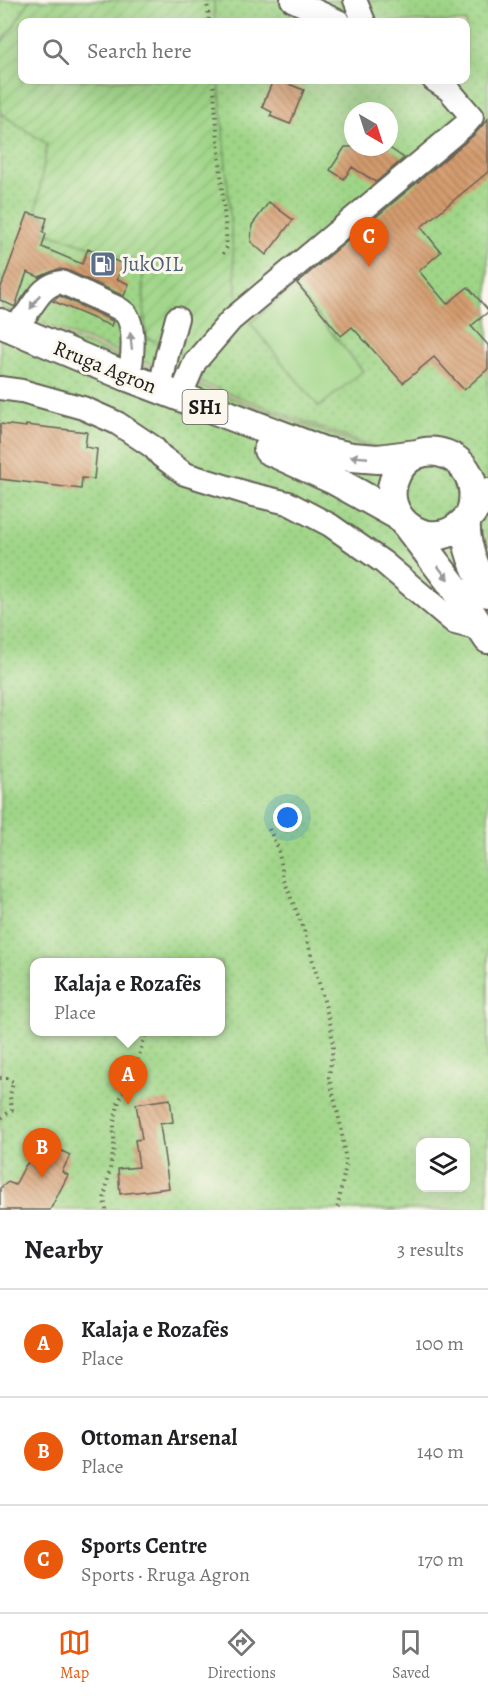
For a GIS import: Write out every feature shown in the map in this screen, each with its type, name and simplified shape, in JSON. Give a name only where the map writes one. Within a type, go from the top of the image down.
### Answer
[{"type":"main road","name":"Rruga Agron","points":[[4,331],[323,451],[378,459],[417,454]]},
{"type":"main road","name":"Rruga Agron","points":[[4,331],[73,375],[289,458],[365,496],[403,521],[451,584],[485,635]]},
{"type":"main road","points":[[475,508],[452,531],[434,536],[416,532],[403,521],[392,500],[392,484],[404,463],[417,454],[438,452],[457,459],[465,465],[476,493],[475,508],[465,532],[471,557],[488,594]]},
{"type":"main road","points":[[457,459],[488,459]]},
{"type":"lane","points":[[291,0],[331,18]]},
{"type":"lane","points":[[355,0],[362,18]]},
{"type":"lane","points":[[170,393],[231,320],[480,110],[440,84]]},
{"type":"lane","points":[[4,331],[27,313],[44,289],[61,282],[118,308],[126,314],[131,332],[133,358],[128,377]]},
{"type":"lane","points":[[170,393],[166,355],[177,318]]},
{"type":"lane","points":[[0,388],[22,391],[83,408],[117,423],[153,447],[185,474],[250,495],[288,503],[330,525],[383,562],[455,623],[485,635]]},
{"type":"path","points":[[207,0],[208,18]]},
{"type":"path","points":[[213,84],[226,247],[223,254]]},
{"type":"path","points":[[268,829],[279,848],[286,887],[304,933],[331,1026],[333,1047],[329,1077],[341,1127],[346,1164],[337,1210]]},
{"type":"path","points":[[106,1210],[104,1199],[114,1148],[114,1122],[119,1101],[134,1073],[145,1036]]},
{"type":"path","points":[[0,1078],[7,1078],[13,1082],[10,1096],[12,1110],[0,1119]]},
{"type":"green space","points":[[0,0],[488,0],[488,556],[446,512],[444,513],[488,560],[488,1210],[0,1210],[0,312],[382,453],[389,453],[0,308]]},
{"type":"green space","points":[[30,0],[214,0],[215,18],[19,18]]},
{"type":"green space","points":[[18,19],[18,84],[219,84],[237,301],[186,357],[146,337],[142,264],[43,231],[47,218],[36,213],[47,144],[0,113],[0,43]]},
{"type":"green space","points":[[294,287],[363,371],[319,407],[250,323]]},
{"type":"building","points":[[271,84],[288,84],[304,90],[290,124],[270,116],[272,112],[262,107]]},
{"type":"building","points":[[488,119],[488,172],[421,227],[441,252],[419,271],[447,304],[468,287],[488,310],[471,326],[488,345],[488,369],[464,390],[434,357],[403,383],[352,327],[341,336],[297,283],[474,135]]},
{"type":"building","points":[[344,149],[344,156],[398,156],[398,154],[404,158],[376,182],[352,167],[344,179],[330,170]]},
{"type":"building","points":[[269,202],[293,220],[266,255],[251,242],[252,225]]},
{"type":"building","points":[[28,213],[47,218],[42,247],[82,264],[88,249],[123,264],[117,279],[129,284],[124,296],[67,270],[58,269],[39,277],[27,272],[15,307],[0,300],[0,290]]},
{"type":"building","points":[[60,296],[113,321],[111,326],[53,301]]},
{"type":"building","points":[[0,424],[87,432],[85,447],[97,449],[94,479],[82,478],[81,489],[0,479]]},
{"type":"building","points":[[170,1099],[173,1122],[160,1124],[169,1188],[120,1194],[118,1169],[139,1167],[135,1140],[142,1139],[136,1104]]},
{"type":"building","points":[[46,1143],[70,1155],[62,1172],[68,1175],[50,1210],[0,1210],[0,1188],[8,1182],[15,1185],[25,1166]]},
{"type":"place","name":"JukOIL","points":[[103,264]]},
{"type":"place","name":"Sports Centre","points":[[369,267]]},
{"type":"place","name":"Kalaja e Rozafës","points":[[128,1105]]},
{"type":"place","name":"Ottoman Arsenal","points":[[42,1178]]}]
